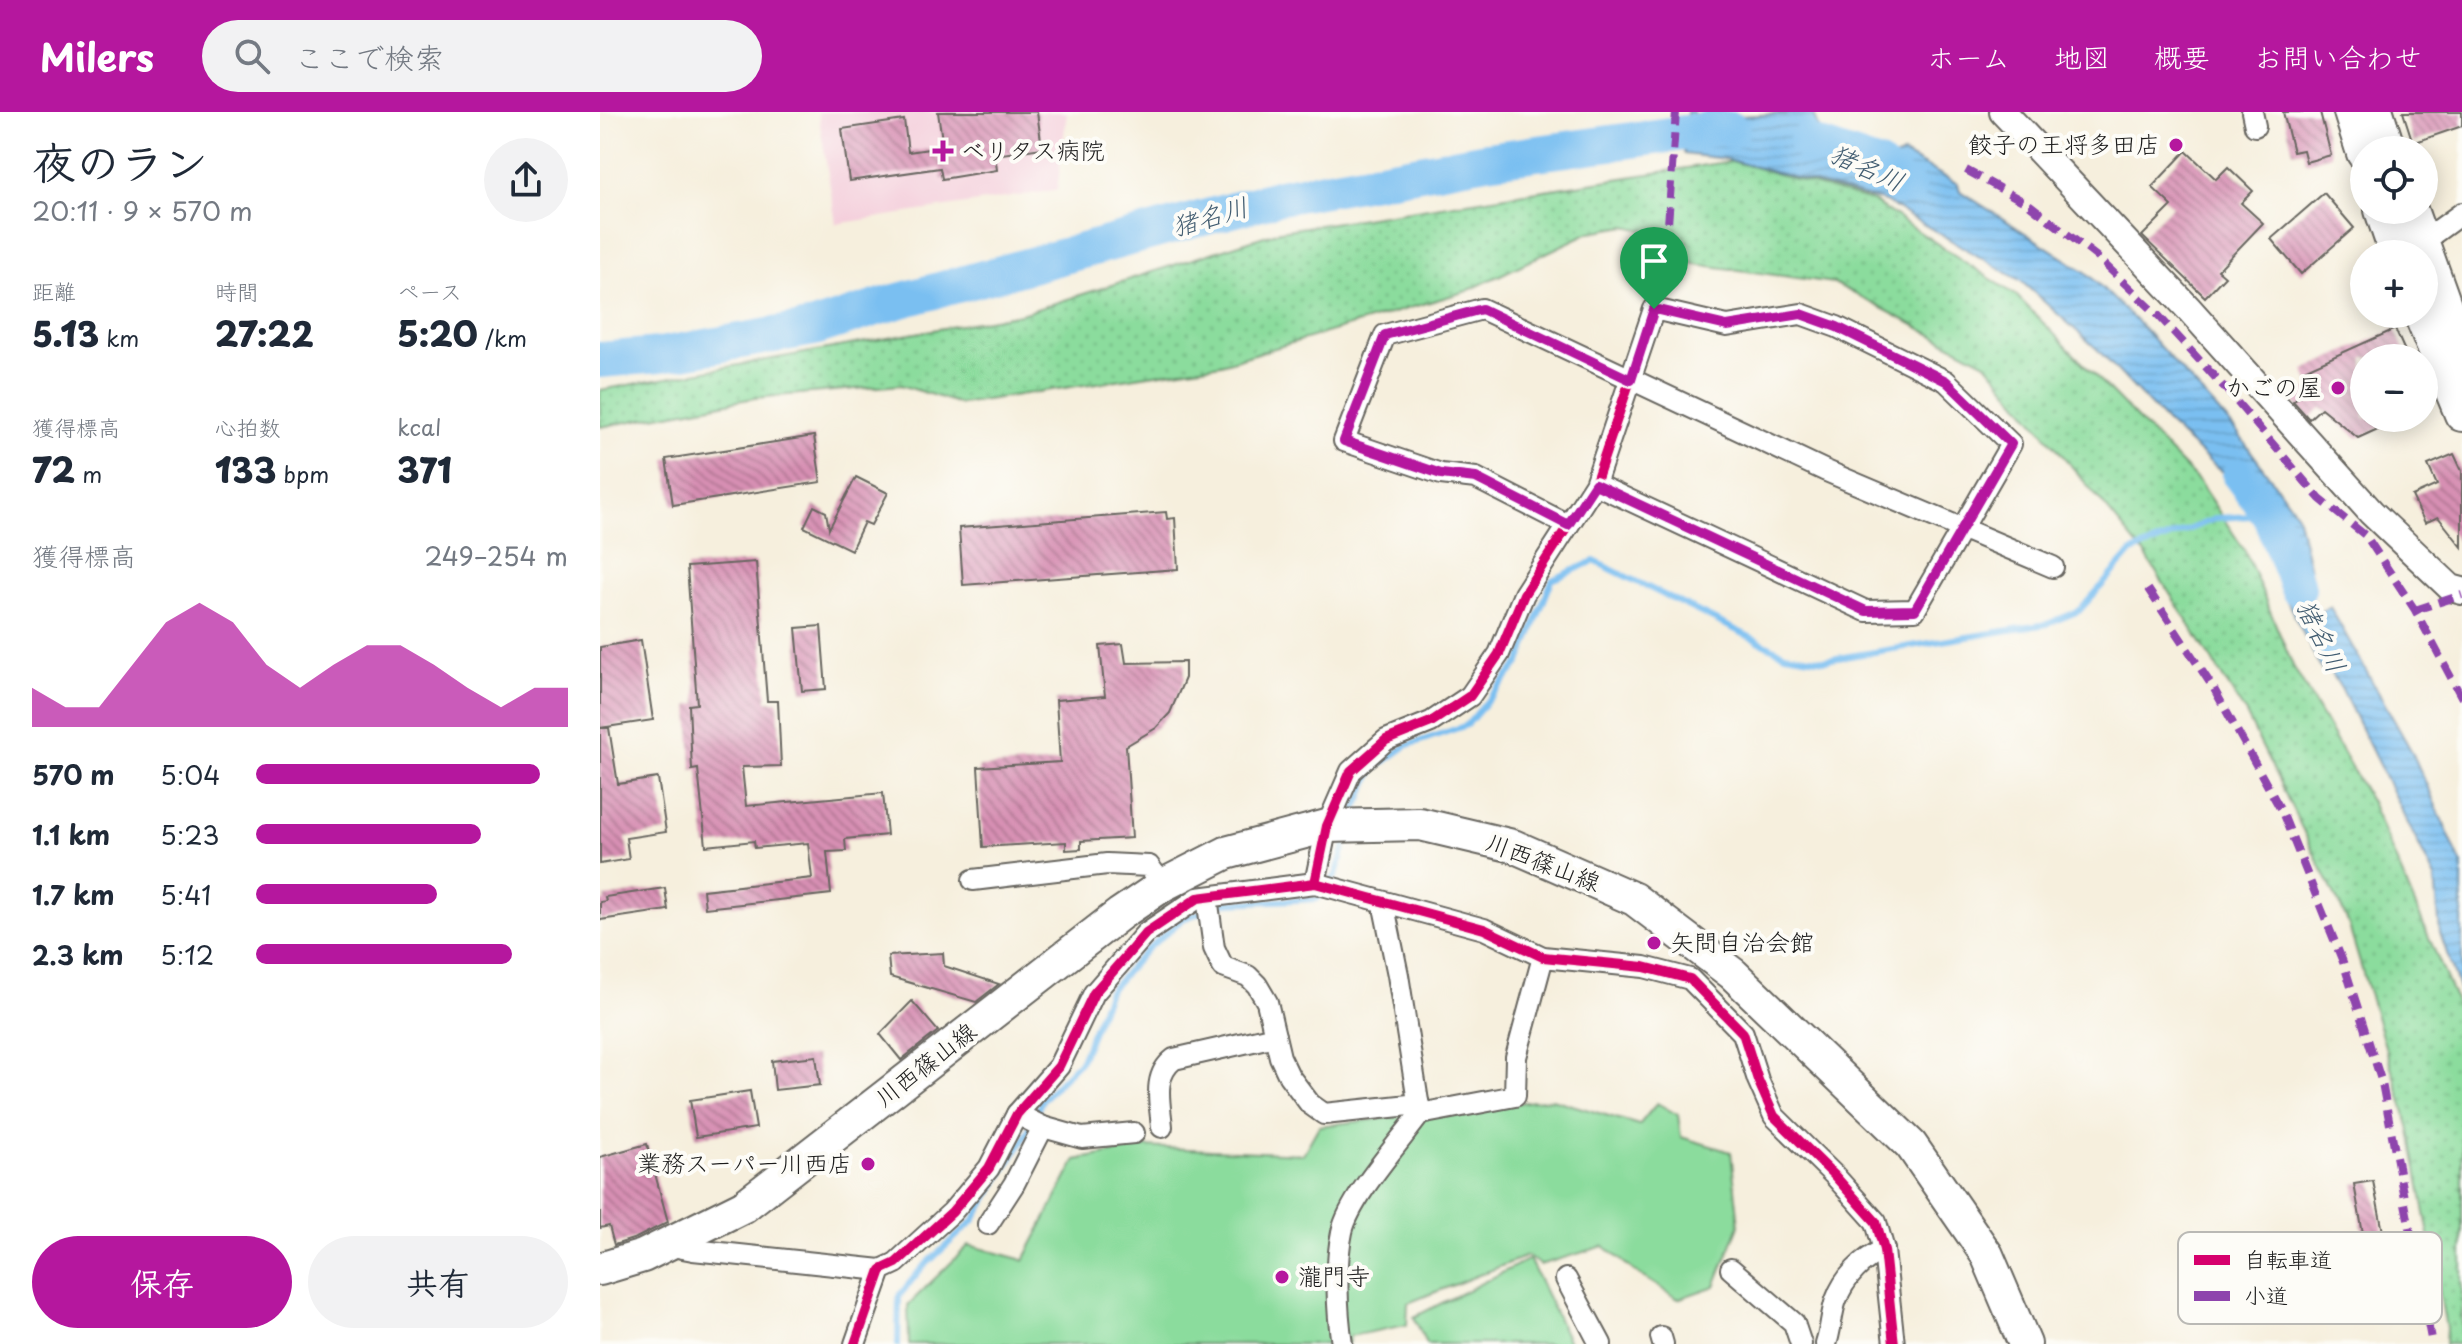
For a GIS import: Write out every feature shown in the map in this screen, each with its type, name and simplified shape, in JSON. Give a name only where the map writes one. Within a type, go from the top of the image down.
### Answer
[{"type":"highway","points":[[2351,112],[2359,136]]},
{"type":"highway","points":[[2376,112],[2384,136]]},
{"type":"highway","points":[[2438,307],[2462,355]]},
{"type":"highway","points":[[2427,328],[2462,414]]},
{"type":"main road","name":"川西篠山線","points":[[600,1269],[643,1256],[744,1206],[1120,914],[1163,885],[1226,853],[1327,826],[1420,824],[1513,846],[1634,899],[1733,974],[1911,1145],[1987,1255],[2025,1344]]},
{"type":"street","points":[[2003,112],[2188,308],[2371,512],[2451,588],[2462,591]]},
{"type":"street","points":[[2421,240],[2462,213]]},
{"type":"street","points":[[1568,525],[1476,478],[1441,474],[1344,441],[1385,335],[1482,309],[1824,470],[2053,567]]},
{"type":"street","points":[[1315,883],[1327,826],[1351,771],[1386,740],[1431,722],[1470,696],[1499,654],[1524,594],[1595,484],[1654,309],[1727,326],[1801,314],[1837,327],[1946,381],[2011,444],[1915,610],[1866,611],[1595,484]]},
{"type":"street","points":[[973,880],[1107,864],[1149,866],[1163,885]]},
{"type":"street","points":[[666,1245],[881,1270],[896,1263],[952,1212],[989,1168],[1017,1114],[1059,1066],[1094,993],[1146,933],[1198,898],[1315,883],[1484,929],[1543,957],[1644,967],[1690,979],[1743,1033],[1774,1116],[1876,1222],[1884,1250],[1894,1344]]},
{"type":"street","points":[[1207,897],[1214,948],[1223,967],[1248,976],[1257,985],[1267,1002],[1280,1057],[1289,1076],[1310,1104],[1324,1114],[1420,1109],[1515,1096],[1516,1057],[1543,957]]},
{"type":"street","points":[[1342,1344],[1337,1309],[1342,1231],[1363,1189],[1420,1109],[1383,902]]},
{"type":"street","points":[[1162,1127],[1158,1077],[1164,1067],[1174,1059],[1275,1036]]},
{"type":"street","points":[[1017,1114],[1043,1127],[1082,1138],[1134,1133]]},
{"type":"street","points":[[988,1224],[1014,1184],[1043,1127]]},
{"type":"street","points":[[1826,1344],[1836,1299],[1850,1275],[1871,1255],[1884,1250]]},
{"type":"street","points":[[1731,1269],[1794,1323],[1801,1344]]},
{"type":"street","points":[[855,1344],[881,1270]]},
{"type":"shaded area","name":"ベリタス病院","points":[[818,112],[1067,112],[1057,190],[836,224]]},
{"type":"green space","points":[[1732,161],[1872,201],[2017,296],[2199,482],[2245,551],[2293,666],[2371,802],[2454,996],[2462,1030],[2462,1344],[2445,1344],[2442,1232],[2428,1232],[2409,1126],[2347,920],[2246,714],[2146,556],[1986,363],[1834,283],[1680,262],[1688,241],[1626,226],[1590,232],[1467,291],[1221,364],[960,404],[901,385],[754,398],[600,427],[600,390],[1021,314],[1280,231]]},
{"type":"green space","points":[[1552,1099],[1639,1125],[1657,1103],[1678,1115],[1681,1137],[1731,1152],[1739,1225],[1715,1286],[1678,1299],[1634,1271],[1604,1246],[1540,1265],[1527,1256],[1408,1303],[1407,1325],[1350,1336],[1348,1344],[909,1344],[908,1305],[969,1245],[1024,1260],[1076,1160],[1142,1147],[1303,1154],[1319,1126]]},
{"type":"green space","points":[[1529,1259],[1570,1344],[1426,1344],[1414,1317]]},
{"type":"water","points":[[1687,112],[1694,115],[1723,112],[1724,117],[1813,112],[1826,138],[1851,155],[1850,164],[1863,166],[1871,160],[1884,163],[1890,155],[1895,158],[1903,154],[1958,184],[1960,191],[2087,273],[2143,328],[2236,431],[2297,514],[2311,575],[2299,581],[2316,614],[2330,607],[2412,752],[2462,865],[2462,997],[2440,933],[2435,878],[2342,690],[2331,672],[2323,673],[2279,585],[2278,556],[2282,527],[2234,478],[2219,470],[2167,423],[2098,350],[2021,281],[1885,202],[1726,159],[1684,154]]},
{"type":"building","points":[[938,112],[1037,112],[1042,148],[995,155],[997,170],[942,179],[940,168],[849,181],[842,129],[904,120],[908,152],[943,147]]},
{"type":"building","points":[[2283,112],[2320,112],[2331,155],[2306,162],[2303,150],[2293,152]]},
{"type":"building","points":[[2403,112],[2462,112],[2462,126],[2433,136],[2411,136]]},
{"type":"building","points":[[2186,151],[2216,179],[2228,167],[2253,191],[2241,203],[2263,223],[2218,270],[2225,276],[2205,297],[2142,236],[2172,206],[2152,187]]},
{"type":"building","points":[[2324,193],[2354,228],[2301,274],[2271,239]]},
{"type":"building","points":[[2395,329],[2402,344],[2362,344]]},
{"type":"building","points":[[2350,349],[2350,432],[2321,408],[2309,419],[2293,401],[2311,386],[2304,370]]},
{"type":"building","points":[[2351,432],[2371,432],[2358,438]]},
{"type":"building","points":[[814,436],[821,482],[673,505],[666,459]]},
{"type":"building","points":[[2454,454],[2462,471],[2462,547],[2438,517],[2425,523],[2412,496],[2437,485],[2428,465]]},
{"type":"building","points":[[856,477],[888,493],[871,525],[864,522],[851,550],[804,527],[814,506],[826,512],[829,529]]},
{"type":"building","points":[[1166,512],[1167,519],[1175,518],[1178,569],[963,585],[959,528]]},
{"type":"building","points":[[756,562],[767,701],[778,701],[781,766],[742,767],[746,806],[883,793],[887,835],[845,839],[846,851],[827,852],[831,894],[705,908],[703,890],[812,878],[808,843],[755,848],[754,841],[706,846],[698,769],[692,770],[689,705],[697,704],[687,567]]},
{"type":"building","points":[[821,626],[826,689],[802,691],[796,628]]},
{"type":"building","points":[[641,640],[653,720],[600,728],[600,647]]},
{"type":"building","points":[[1123,644],[1126,663],[1185,662],[1185,678],[1170,713],[1156,728],[1126,746],[1132,838],[1081,841],[1081,849],[1066,850],[1066,842],[983,847],[978,767],[1060,762],[1056,700],[1105,696],[1100,646]]},
{"type":"building","points":[[600,728],[609,728],[618,784],[658,778],[666,832],[626,838],[629,859],[600,864]]},
{"type":"building","points":[[665,888],[668,910],[600,920],[600,902],[606,901],[605,897]]},
{"type":"building","points":[[943,953],[944,966],[999,984],[976,1002],[890,977],[888,956]]},
{"type":"building","points":[[912,1001],[938,1031],[901,1060],[880,1034]]},
{"type":"building","points":[[816,1056],[820,1085],[775,1090],[772,1061]]},
{"type":"building","points":[[750,1091],[756,1128],[696,1137],[690,1100]]},
{"type":"building","points":[[647,1144],[668,1222],[614,1245],[609,1226],[600,1228],[600,1157]]},
{"type":"building","points":[[2373,1181],[2383,1232],[2363,1232],[2354,1184]]},
{"type":"waterway","name":"猪名川","points":[[600,360],[660,355],[814,328],[895,302],[1280,197],[1487,160],[1720,128],[1732,130]]},
{"type":"waterway","name":"猪名川","points":[[1806,142],[1879,167],[1908,188]]},
{"type":"waterway","name":"猪名川","points":[[2240,475],[2270,515],[2298,588]]},
{"type":"waterway","points":[[1353,816],[1374,769],[1406,746],[1467,725],[1520,662],[1552,580],[1594,561],[1785,654],[1825,660],[2047,624],[2079,611],[2132,552],[2217,518],[2270,515]]},
{"type":"waterway","points":[[898,1344],[899,1296],[921,1269],[974,1220],[1026,1135],[1042,1100],[1081,1060],[1109,991],[1146,950],[1183,919],[1226,903],[1317,899],[1336,875],[1348,835]]},
{"type":"marked path","points":[[1654,309],[1651,285],[1663,281],[1665,267],[1676,112]]},
{"type":"marked path","points":[[1966,170],[2030,205],[2097,257],[2159,316],[2320,499],[2366,536],[2415,610],[2462,698]]},
{"type":"marked path","points":[[2148,589],[2214,689],[2282,812],[2343,962],[2382,1083],[2411,1232]]},
{"type":"marked path","points":[[2415,610],[2462,595]]},
{"type":"marked path","points":[[2428,1324],[2432,1344]]},
{"type":"cycle path","points":[[1315,883],[1327,826],[1351,771],[1386,740],[1431,722],[1470,696],[1499,654],[1524,594],[1595,484],[1654,309],[1727,326],[1801,314],[1837,327],[1946,381],[2011,444],[1915,610],[1866,611],[1595,484]]},
{"type":"cycle path","points":[[855,1344],[881,1270],[896,1263],[952,1212],[989,1168],[1017,1114],[1059,1066],[1094,993],[1146,933],[1198,898],[1315,883],[1484,929],[1543,957],[1644,967],[1690,979],[1743,1033],[1774,1116],[1876,1222],[1884,1250],[1894,1344]]},
{"type":"place","name":"餃子の王将多田店","points":[[2176,145]]},
{"type":"place","name":"ベリタス病院","points":[[943,151]]},
{"type":"place","name":"かごの屋","points":[[2338,388]]},
{"type":"place","name":"矢問自治会館","points":[[1654,943]]},
{"type":"place","name":"業務スーパー川西店","points":[[868,1164]]},
{"type":"place","name":"瀧門寺","points":[[1282,1277]]},
{"type":"route","points":[[1482,309],[1631,380],[1654,309],[1727,326],[1801,314],[1837,327],[1946,381],[2011,444],[1915,610],[1866,611],[1595,484],[1568,525],[1476,478],[1441,474],[1344,441],[1385,335],[1482,309]]}]
